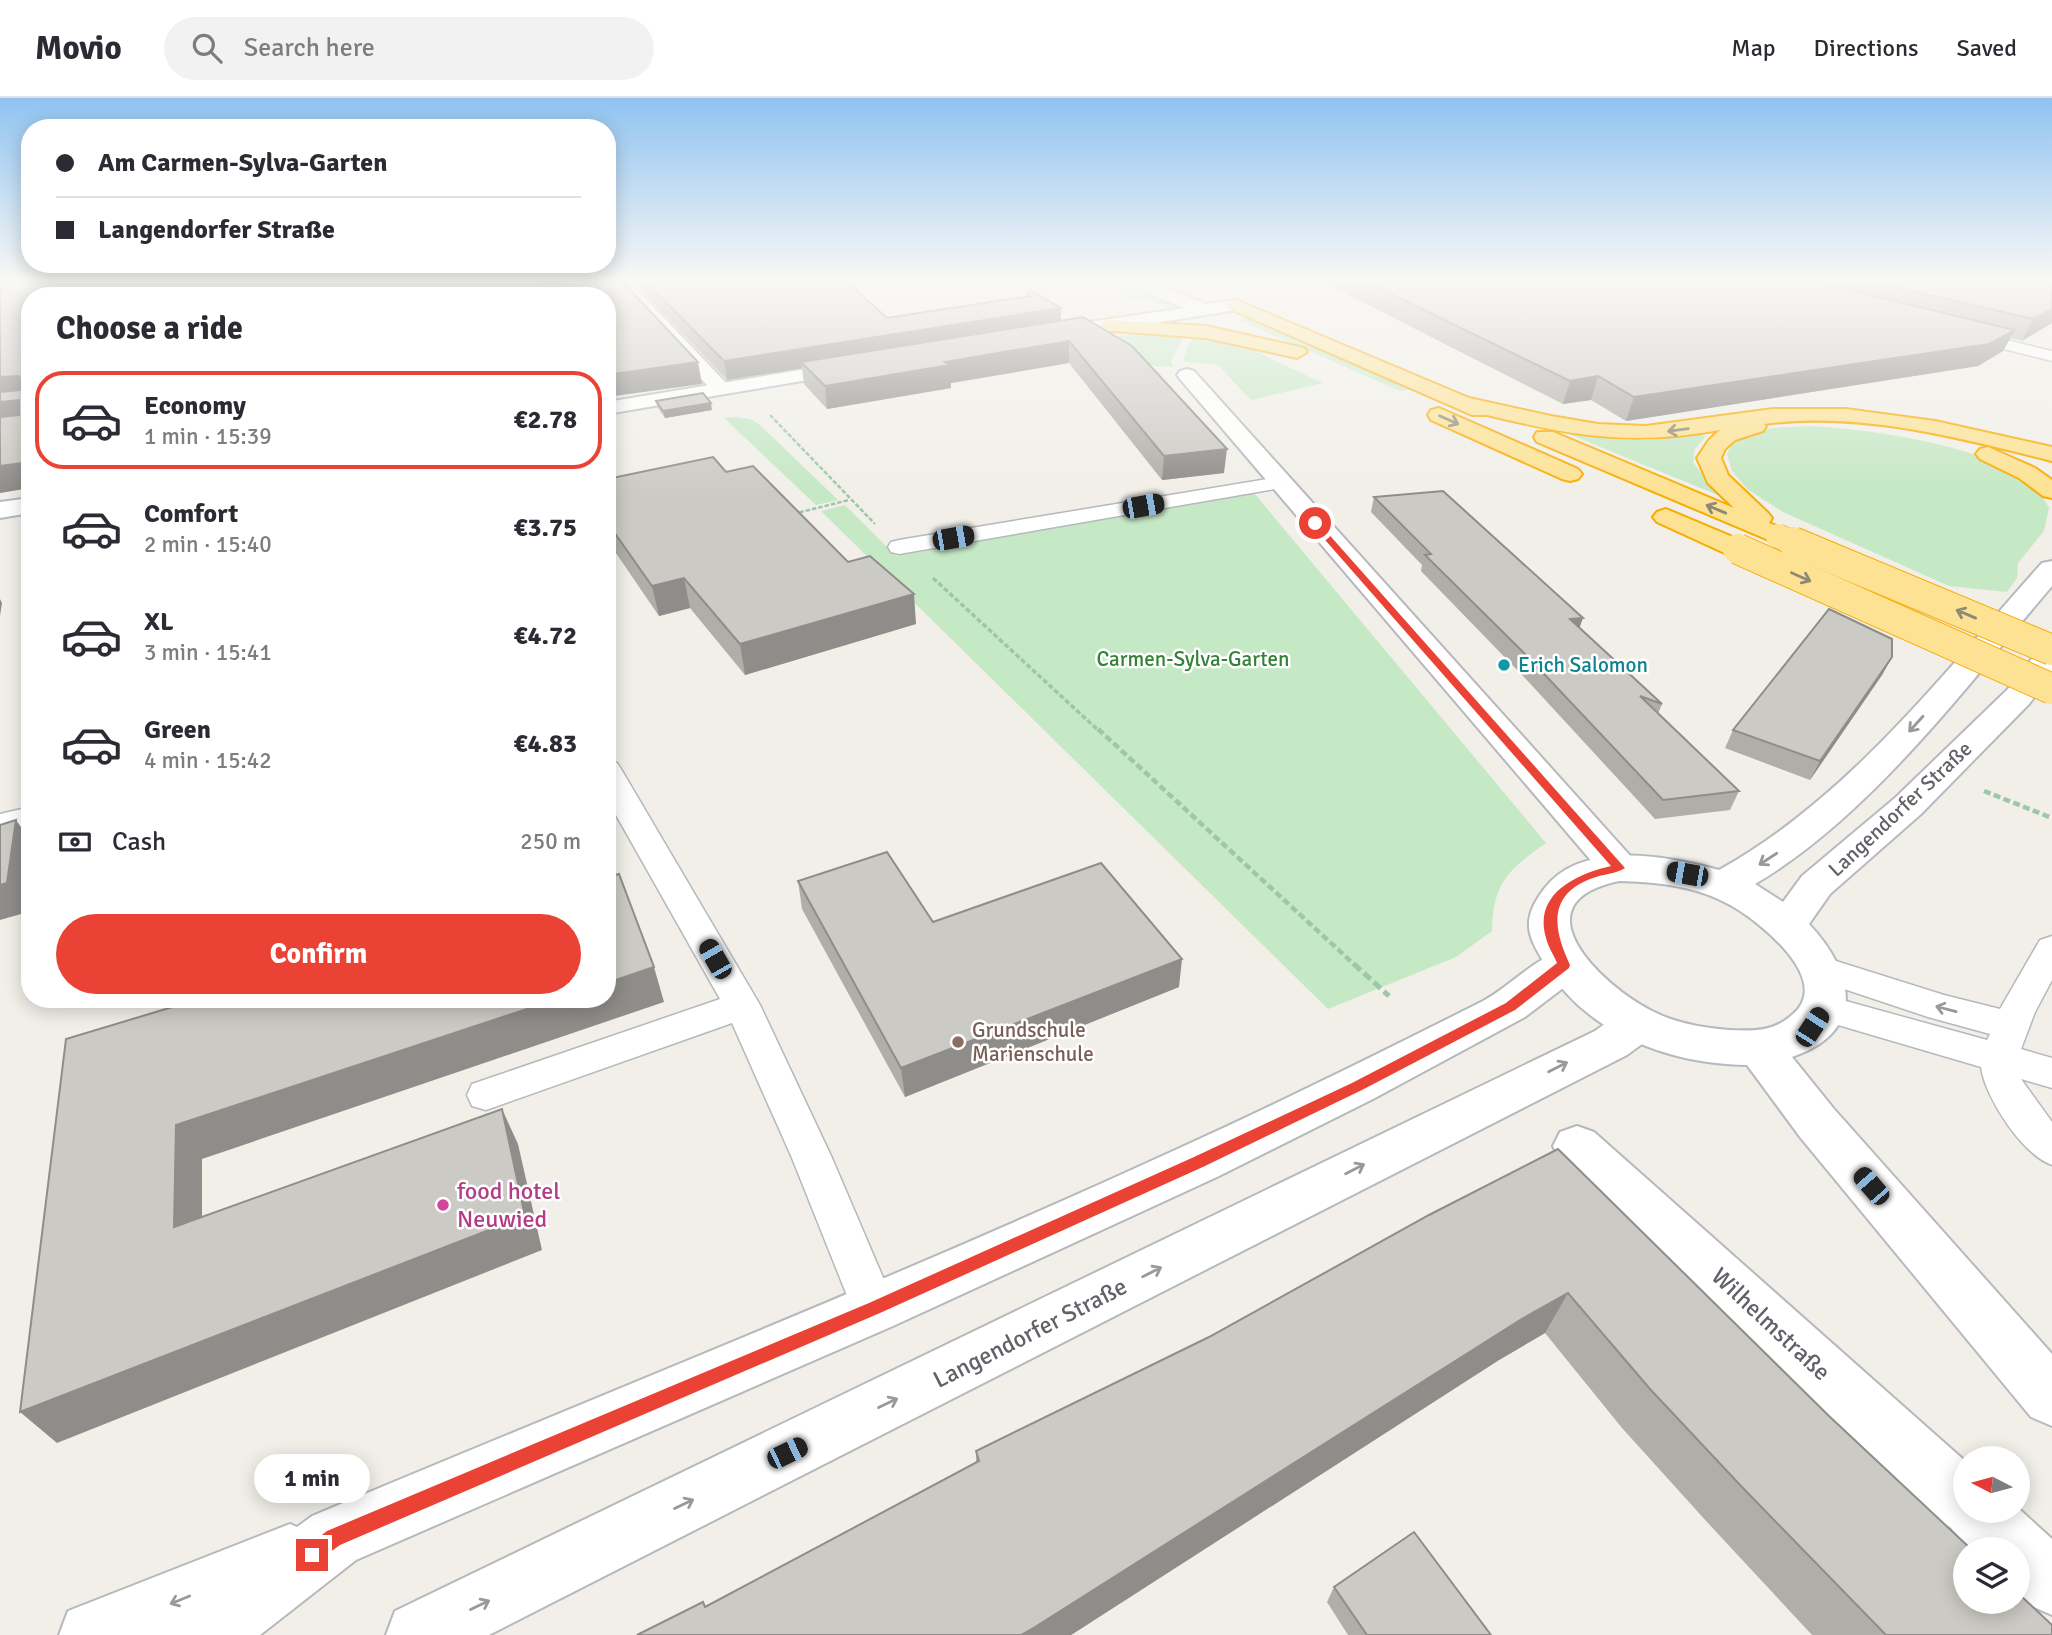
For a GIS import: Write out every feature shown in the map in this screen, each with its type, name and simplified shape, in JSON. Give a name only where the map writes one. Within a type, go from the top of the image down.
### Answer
[{"type":"highway","points":[[1287,350],[1297,352]]},
{"type":"highway","points":[[1292,350],[1593,484]]},
{"type":"highway","points":[[1339,350],[2052,652]]},
{"type":"highway","points":[[1457,401],[1569,427],[1617,432],[1665,432],[1775,415],[1857,416],[1923,425],[2047,452]]},
{"type":"highway","points":[[1778,536],[1728,490],[1711,467],[1709,458],[1724,436],[1768,424],[1842,422],[1895,429],[2052,467]]},
{"type":"highway","points":[[1973,447],[2027,473],[2052,491]]},
{"type":"highway","points":[[1642,506],[1738,549],[2035,693]]},
{"type":"street","points":[[684,350],[721,389]]},
{"type":"street","points":[[616,406],[877,363]]},
{"type":"street","points":[[1186,375],[1619,868]]},
{"type":"street","points":[[0,510],[21,506]]},
{"type":"street","points":[[1722,886],[1771,859],[1809,828],[1893,750],[2052,569]]},
{"type":"street","name":"Langendorfer Straße","points":[[1787,925],[1816,885],[2035,693],[2052,652]]},
{"type":"street","points":[[1619,868],[1652,868],[1687,874],[1722,886],[1758,903],[1787,925],[1807,946],[1822,988],[1812,1027],[1790,1041],[1759,1048],[1720,1048],[1678,1039],[1637,1024],[1594,996],[1564,965],[1551,936],[1551,910],[1564,889],[1588,875],[1619,868]]},
{"type":"street","points":[[92,1635],[334,1538],[874,1308],[1200,1161],[1357,1086],[1510,1006],[1564,965]]},
{"type":"street","name":"Langendorfer Straße","points":[[419,1635],[1611,1043],[1637,1024]]},
{"type":"street","points":[[1759,1048],[1817,1123],[2052,1396]]},
{"type":"street","name":"Wilhelmstraße","points":[[1577,1146],[1953,1491]]},
{"type":"street","points":[[1988,1523],[2003,1537]]},
{"type":"street","points":[[206,1635],[334,1538]]},
{"type":"street","points":[[2030,1562],[2052,1582]]},
{"type":"lane","points":[[2026,350],[2052,356]]},
{"type":"lane","points":[[898,547],[1279,483]]},
{"type":"lane","points":[[616,787],[742,1005],[812,1158],[874,1308]]},
{"type":"lane","points":[[0,823],[21,818]]},
{"type":"lane","points":[[2052,948],[2006,1041],[2002,1082],[2033,1128],[2052,1148]]},
{"type":"lane","points":[[1822,988],[2006,1041],[2052,1073]]},
{"type":"lane","points":[[486,1095],[742,1005]]},
{"type":"path","points":[[743,385],[850,500],[898,547],[1389,996]]},
{"type":"path","points":[[792,514],[850,500]]},
{"type":"path","points":[[1983,791],[2052,818]]},
{"type":"green space","points":[[1129,350],[1177,350],[1171,361],[1173,367],[1146,364]]},
{"type":"green space","points":[[1187,350],[1252,350],[1323,383],[1251,400],[1218,365],[1183,361]]},
{"type":"green space","points":[[1306,350],[1320,350],[1409,389],[1400,391]]},
{"type":"green space","points":[[724,418],[750,419],[759,424],[838,500],[816,505]]},
{"type":"green space","points":[[1813,426],[1899,436],[1964,451],[2018,474],[2037,490],[2049,508],[2044,531],[2018,563],[2017,578],[2007,592],[1949,586],[1783,512],[1747,489],[1732,471],[1727,454],[1735,441],[1743,435],[1773,428]]},
{"type":"green space","points":[[1559,430],[1631,440],[1706,436],[1695,449],[1693,462],[1707,481],[1730,500]]},
{"type":"green space","name":"Carmen-Sylva-Garten","points":[[1254,493],[1546,843],[1522,861],[1505,879],[1496,901],[1492,931],[1456,957],[1328,1009],[821,511],[845,505],[896,556]]},
{"type":"building","points":[[0,350],[21,350],[21,379],[18,376],[0,377]]},
{"type":"building","points":[[616,350],[686,350],[698,362],[616,374]]},
{"type":"building","points":[[713,350],[796,350],[724,361]]},
{"type":"building","points":[[878,350],[1017,350],[945,362],[950,365],[825,386],[801,362]]},
{"type":"building","points":[[1076,350],[1135,350],[1227,449],[1164,456]]},
{"type":"building","points":[[1506,350],[1951,350],[1634,397],[1598,376],[1570,381]]},
{"type":"building","points":[[21,379],[21,463],[0,466],[0,417],[19,415],[19,400],[0,402],[0,392],[20,390]]},
{"type":"building","points":[[703,393],[711,403],[663,411],[656,401]]},
{"type":"building","points":[[713,457],[726,472],[753,466],[848,562],[870,556],[914,594],[740,644],[684,578],[652,586],[616,535],[616,477]]},
{"type":"building","points":[[1443,491],[1583,618],[1570,619],[1662,704],[1640,696],[1739,791],[1663,800],[1529,658],[1425,555],[1431,554],[1374,497]]},
{"type":"building","points":[[1829,609],[1892,639],[1892,657],[1820,761],[1733,730]]},
{"type":"building","points":[[16,820],[7,883],[0,885],[0,825]]},
{"type":"building","name":"Grundschule Marienschule","points":[[887,852],[933,922],[1101,863],[1182,959],[901,1068],[798,881]]},
{"type":"building","points":[[619,874],[654,967],[616,980],[616,875]]},
{"type":"building","name":"food hotel Neuwied","points":[[169,1008],[530,1008],[176,1125],[174,1227],[502,1109],[525,1216],[20,1412],[66,1039]]},
{"type":"building","points":[[1558,1149],[1829,1416],[1958,1537],[1953,1537],[1953,1614],[2030,1614],[2030,1604],[2052,1625],[2052,1635],[1886,1635],[1650,1389],[1568,1293],[1520,1320],[1021,1635],[637,1635],[703,1602],[705,1607],[979,1461],[976,1451],[1209,1337],[1429,1215]]},
{"type":"building","points":[[1414,1532],[1491,1635],[1367,1635],[1334,1587]]},
{"type":"place","name":"Erich Salomon","points":[[1504,665]]},
{"type":"place","name":"Grundschule Marienschule","points":[[958,1042]]},
{"type":"place","name":"food hotel Neuwied","points":[[443,1205]]},
{"type":"route","points":[[312,1555],[334,1538],[874,1308],[1200,1161],[1357,1086],[1510,1006],[1564,965],[1551,936],[1551,910],[1564,889],[1588,875],[1619,868],[1315,523]]}]
